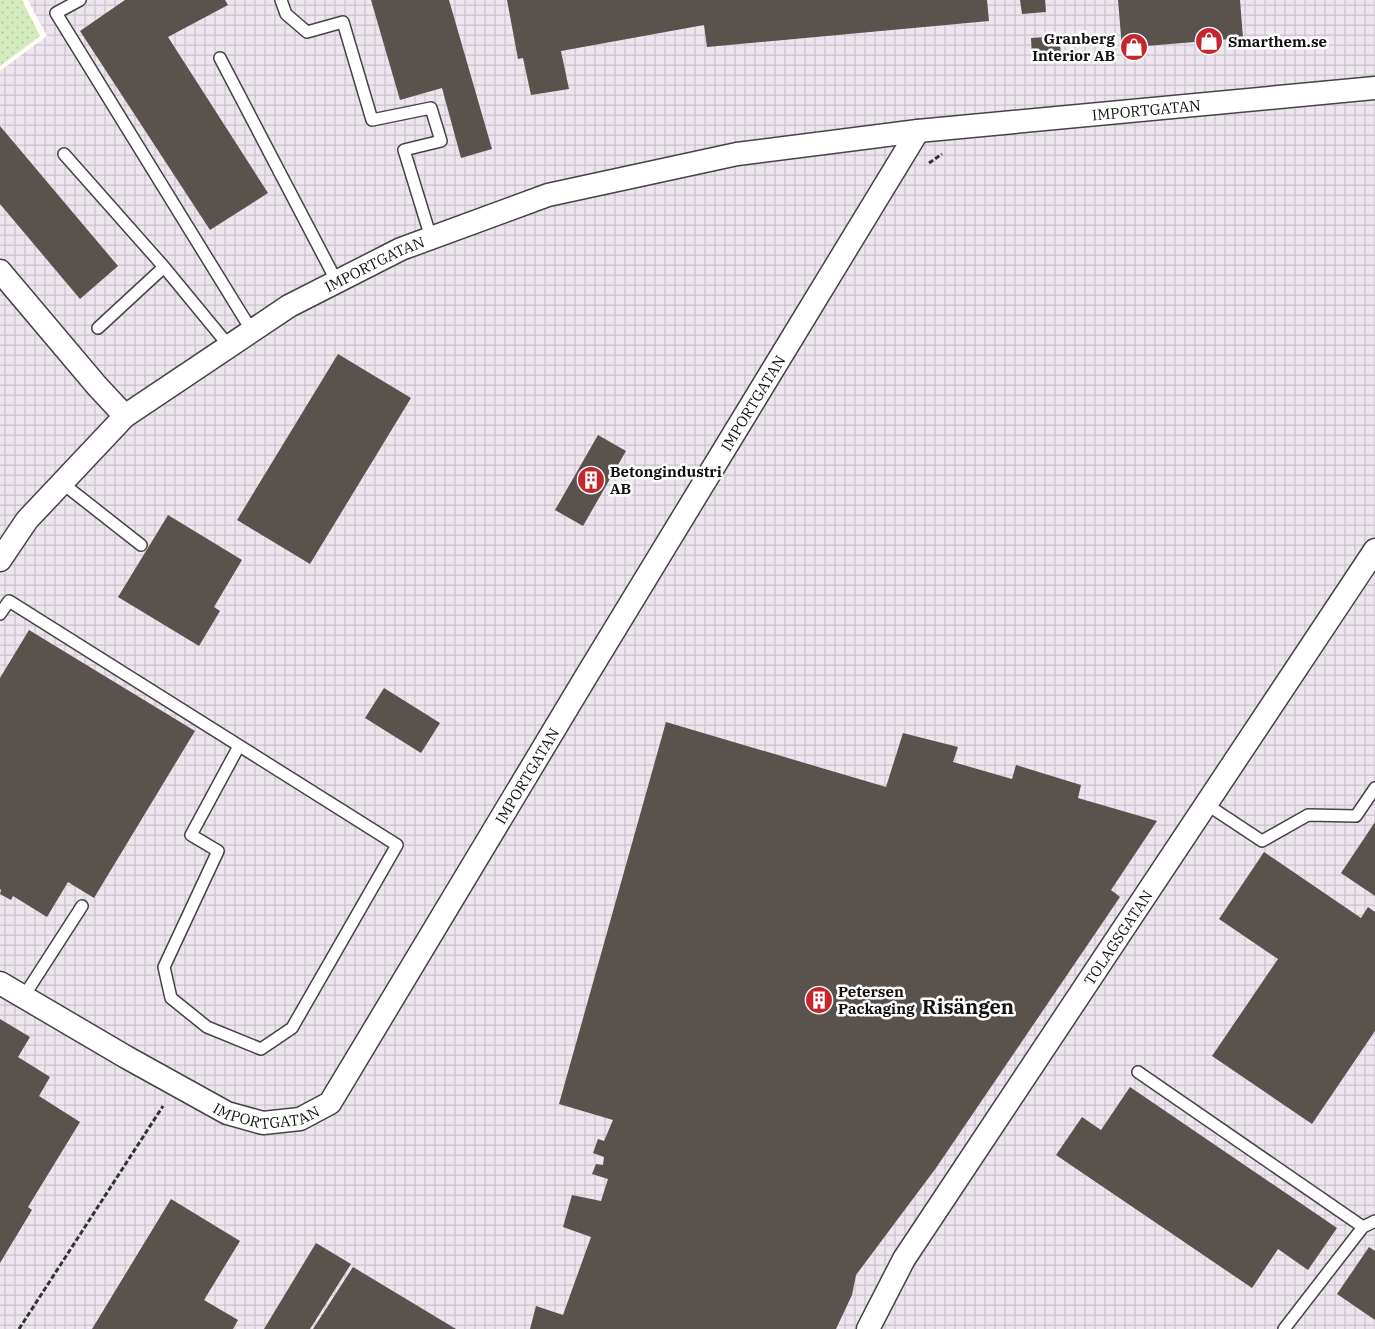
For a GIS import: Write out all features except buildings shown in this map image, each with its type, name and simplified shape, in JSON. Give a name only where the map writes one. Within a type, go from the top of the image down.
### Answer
[{"type":"street","name":"IMPORTGATAN","points":[[0,560],[28,520],[125,416],[229,346],[289,306],[401,249],[548,194],[737,154],[918,131],[1375,88]]},
{"type":"street","name":"IMPORTGATAN","points":[[0,982],[126,1057],[228,1113],[263,1123],[300,1119],[330,1103],[586,676],[918,131]]},
{"type":"street","points":[[0,271],[97,386],[125,416]]},
{"type":"street","name":"TOLAGSGATAN","points":[[868,1329],[904,1259],[1205,803],[1373,558]]},
{"type":"lane","points":[[80,0],[56,13],[252,331]]},
{"type":"lane","points":[[281,0],[286,14],[307,32],[343,22],[372,120],[431,108],[441,141],[404,150],[431,238]]},
{"type":"lane","points":[[220,58],[337,282]]},
{"type":"lane","points":[[64,154],[164,267],[229,346]]},
{"type":"lane","points":[[98,328],[164,267]]},
{"type":"lane","points":[[62,483],[140,545]]},
{"type":"lane","points":[[0,614],[9,601],[240,746],[397,845],[292,1028],[261,1049],[207,1027],[171,998],[164,967],[218,851],[191,835],[240,746]]},
{"type":"lane","points":[[1205,803],[1262,841],[1308,815],[1356,816],[1375,788]]},
{"type":"lane","points":[[24,996],[82,906]]},
{"type":"lane","points":[[1138,1072],[1363,1227]]},
{"type":"lane","points":[[1284,1329],[1363,1227],[1375,1221]]},
{"type":"path","points":[[924,167],[944,152]]},
{"type":"path","points":[[19,1329],[162,1106],[170,1110]]},
{"type":"shaded area","points":[[28,0],[1375,0],[1375,1329],[0,1329],[0,71],[47,36]]},
{"type":"green space","points":[[0,0],[22,0],[40,36],[0,66]]},
{"type":"place","name":"Smarthem.se","points":[[1209,41]]},
{"type":"place","name":"Granberg Interior AB","points":[[1134,47]]},
{"type":"place","name":"Betongindustri AB","points":[[591,480]]},
{"type":"place","name":"Petersen Packaging","points":[[819,1000]]},
{"type":"district","name":"Risängen","points":[[968,1006]]}]
